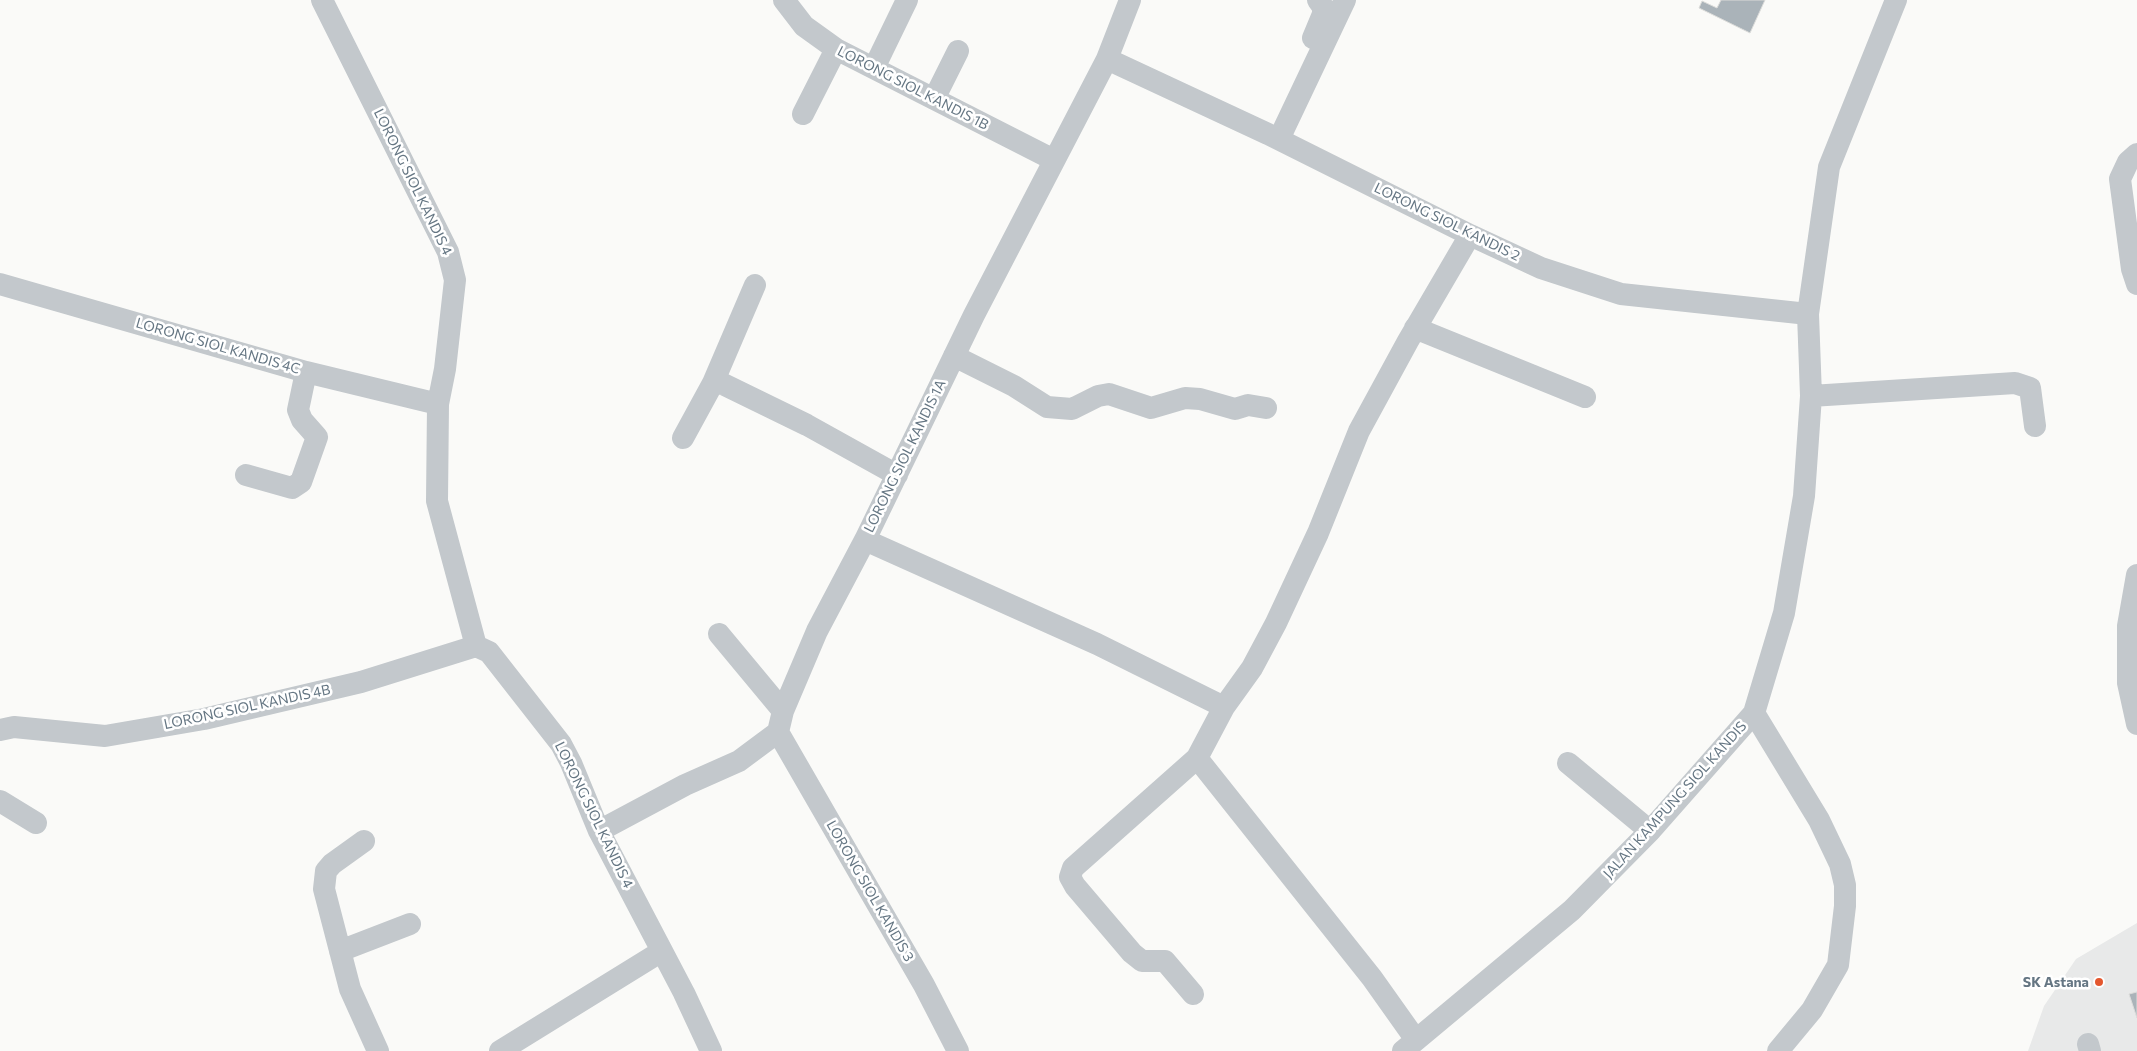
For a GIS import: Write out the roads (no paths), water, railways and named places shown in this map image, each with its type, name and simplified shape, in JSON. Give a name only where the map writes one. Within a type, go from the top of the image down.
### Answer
[{"type":"street","name":"LORONG SIOL KANDIS 4","points":[[322,0],[448,252],[454,280],[445,369],[438,404],[437,501],[476,646],[489,652],[561,744],[571,763],[599,831],[662,951],[711,1051]]},
{"type":"street","name":"LORONG SIOL KANDIS 1B","points":[[784,0],[804,26],[836,49],[1054,160]]},
{"type":"street","points":[[874,68],[907,0]]},
{"type":"street","name":"LORONG SIOL KANDIS 1A","points":[[599,831],[685,785],[739,761],[781,722],[818,631],[897,475],[954,356],[1107,59],[1130,0]]},
{"type":"street","points":[[1273,137],[1320,24],[1323,8],[1318,0]]},
{"type":"street","points":[[1273,137],[1345,0]]},
{"type":"street","name":"JALAN KAMPUNG SIOL KANDIS","points":[[1409,1045],[1572,910],[1650,831],[1754,713],[1786,603],[1804,496],[1811,396],[1808,314],[1829,167],[1896,0]]},
{"type":"street","points":[[803,114],[836,49]]},
{"type":"street","points":[[934,98],[958,51]]},
{"type":"street","name":"LORONG SIOL KANDIS 2","points":[[1107,59],[1273,137],[1470,235],[1541,268],[1621,294],[1808,314]]},
{"type":"street","points":[[2137,154],[2128,162],[2120,179],[2132,269],[2137,284]]},
{"type":"street","points":[[1193,994],[1165,961],[1142,961],[1132,953],[1075,886],[1070,877],[1073,868],[1197,758],[1224,706],[1252,668],[1276,623],[1318,534],[1359,431],[1415,328],[1470,235]]},
{"type":"street","name":"LORONG SIOL KANDIS 4C","points":[[2,281],[306,372],[438,404]]},
{"type":"street","points":[[683,438],[713,383],[755,285]]},
{"type":"street","points":[[1415,328],[1585,397]]},
{"type":"street","points":[[954,356],[1014,386],[1047,407],[1072,409],[1098,396],[1109,394],[1151,408],[1185,398],[1200,399],[1235,409],[1248,405],[1266,408]]},
{"type":"street","points":[[246,475],[292,488],[302,482],[317,437],[302,420],[298,410],[306,372]]},
{"type":"street","points":[[713,383],[723,384],[807,424],[897,475]]},
{"type":"street","points":[[1811,396],[2015,383],[2030,388],[2035,426]]},
{"type":"street","points":[[864,540],[1096,644],[1224,706]]},
{"type":"street","points":[[2137,575],[2128,626],[2128,673],[2137,724]]},
{"type":"street","name":"LORONG SIOL KANDIS 3","points":[[719,634],[781,722],[958,1051]]},
{"type":"street","name":"LORONG SIOL KANDIS 4B","points":[[5,724],[105,736],[204,720],[361,682],[476,646]]},
{"type":"street","points":[[1754,713],[1819,820],[1840,864],[1845,885],[1845,906],[1838,965],[1812,1010],[1778,1051]]},
{"type":"street","points":[[1197,758],[1372,978],[1409,1045]]},
{"type":"street","points":[[1568,763],[1650,831]]},
{"type":"street","points":[[0,801],[36,823]]},
{"type":"street","points":[[364,841],[332,864],[326,871],[324,889],[350,989],[378,1051]]},
{"type":"street","points":[[340,952],[410,924]]},
{"type":"street","points":[[501,1051],[662,951]]},
{"type":"place","name":"SK Astana","points":[[2099,982]]}]
